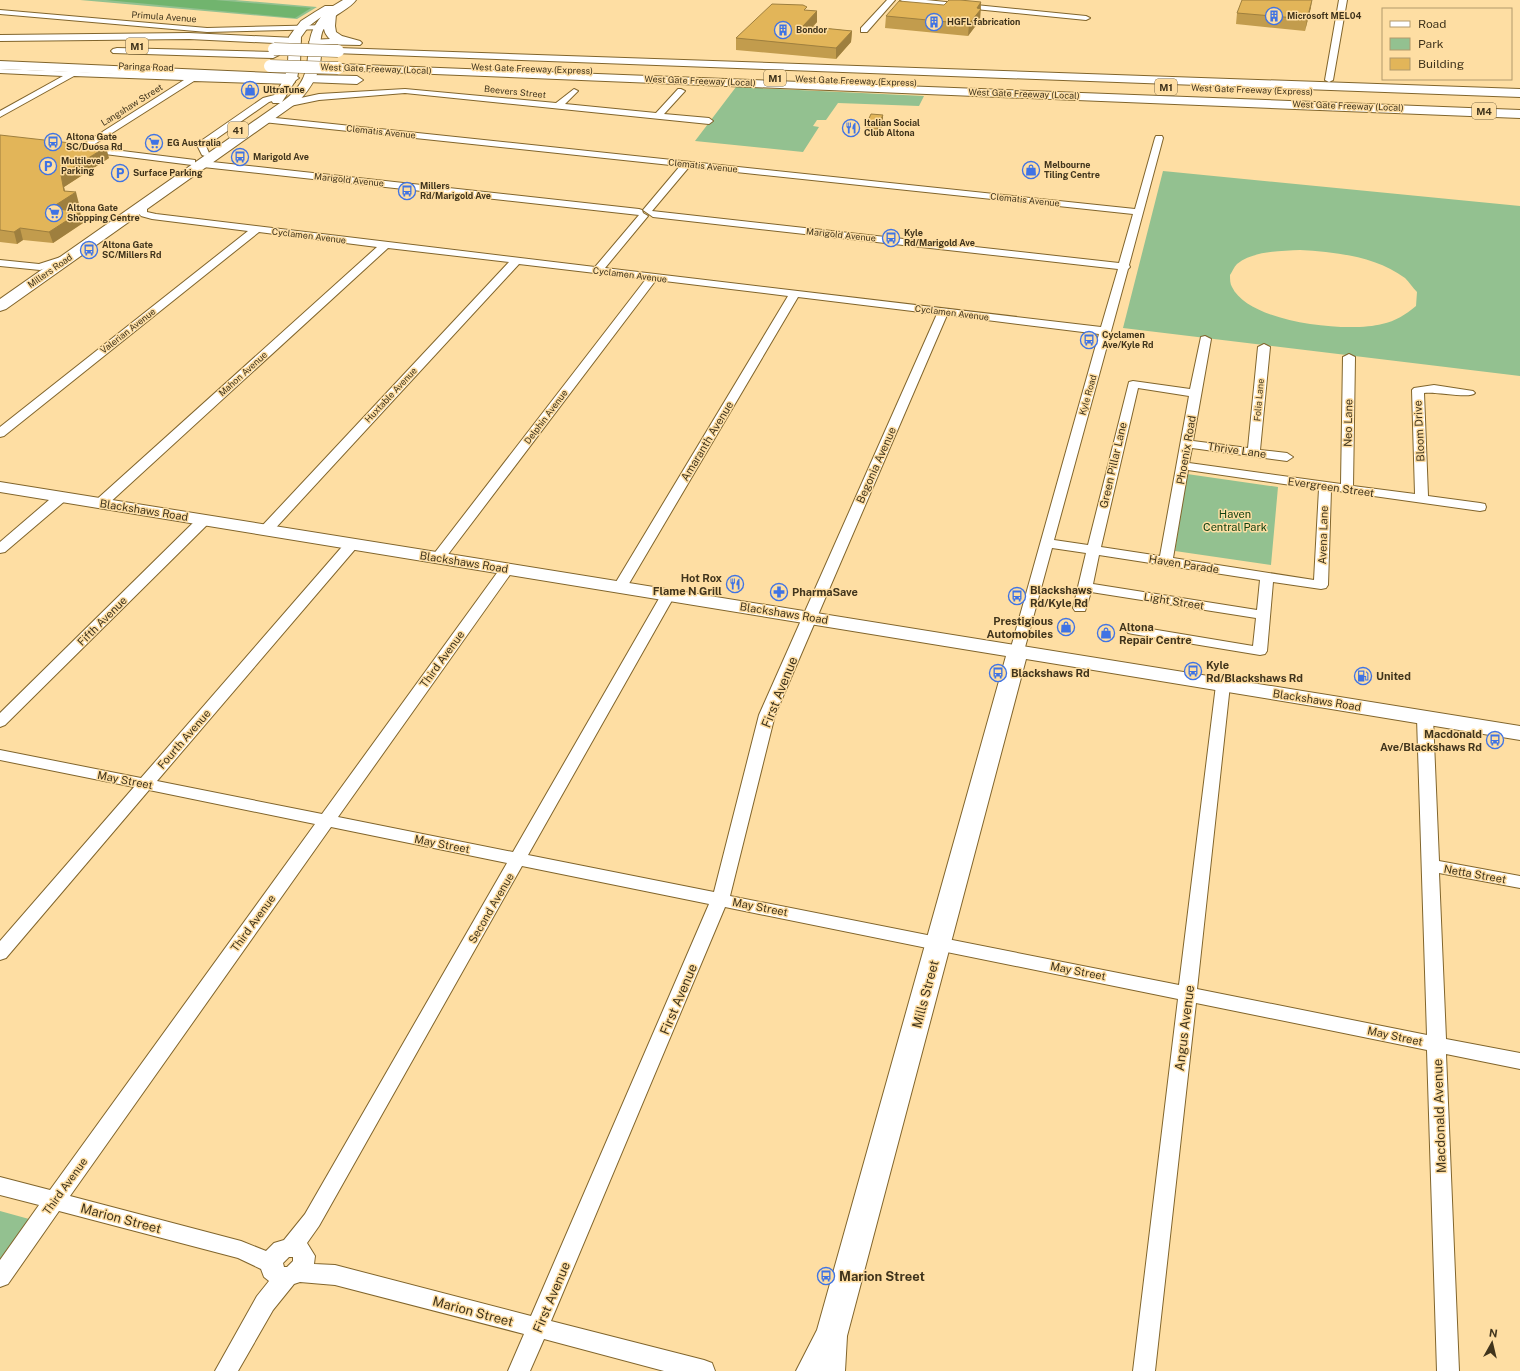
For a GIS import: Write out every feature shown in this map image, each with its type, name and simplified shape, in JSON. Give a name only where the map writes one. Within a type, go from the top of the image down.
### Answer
[{"type":"main road","points":[[292,80],[298,33],[315,15],[342,0]]},
{"type":"main road","points":[[308,84],[315,60],[315,42],[331,14],[351,0]]},
{"type":"main road","points":[[324,27],[338,38],[358,44]]},
{"type":"main road","points":[[0,38],[158,36],[238,38],[298,33],[315,42],[678,56],[976,74]]},
{"type":"main road","name":"West Gate Freeway (Local)","points":[[0,42],[272,58],[976,74],[1520,93]]},
{"type":"main road","points":[[0,49],[28,52],[0,54]]},
{"type":"main road","name":"M1","points":[[105,54],[272,58]]},
{"type":"main road","name":"West Gate Freeway (Local)","points":[[0,59],[272,58],[338,60],[780,84],[1520,113]]},
{"type":"main road","name":"West Gate Freeway (Express)","points":[[338,60],[1520,100]]},
{"type":"main road","name":"West Gate Freeway (Express)","points":[[338,60],[1520,105]]},
{"type":"main road","points":[[0,65],[292,80],[308,84],[479,82],[780,84]]},
{"type":"main road","name":"Millers Road","points":[[0,294],[200,160],[266,120],[286,99],[292,80]]},
{"type":"main road","name":"Millers Road","points":[[0,306],[144,206],[258,115],[308,84]]},
{"type":"main road","name":"Blackshaws Road","points":[[0,487],[1520,733]]},
{"type":"main road","name":"Mills Street","points":[[829,1371],[831,1336],[939,943],[1017,651]]},
{"type":"main road","name":"Mills Street","points":[[812,1371],[831,1336]]},
{"type":"street","points":[[864,30],[892,0]]},
{"type":"street","points":[[904,0],[1086,18]]},
{"type":"street","points":[[1328,80],[1343,0]]},
{"type":"street","name":"Primula Avenue","points":[[0,12],[207,30],[248,30],[298,33],[324,27]]},
{"type":"street","name":"Paringa Road","points":[[0,71],[236,80],[292,80]]},
{"type":"street","points":[[0,114],[72,74]]},
{"type":"street","name":"Langshaw Street","points":[[78,148],[193,78]]},
{"type":"street","points":[[308,84],[310,95],[319,97]]},
{"type":"street","name":"Beevers Street","points":[[286,99],[405,91],[709,121]]},
{"type":"street","points":[[558,106],[574,91]]},
{"type":"street","points":[[658,116],[681,91]]},
{"type":"street","name":"Clematis Avenue","points":[[266,120],[1140,212]]},
{"type":"street","name":"Kyle Road","points":[[1017,651],[1140,212],[1159,138]]},
{"type":"street","name":"Marigold Avenue","points":[[78,148],[200,160],[646,213],[1124,267]]},
{"type":"street","points":[[597,271],[687,164]]},
{"type":"street","points":[[144,206],[142,212],[155,218]]},
{"type":"street","name":"Cyclamen Avenue","points":[[115,226],[133,219],[155,218],[1106,332]]},
{"type":"street","name":"Valerian Avenue","points":[[0,433],[256,230]]},
{"type":"street","name":"Mahon Avenue","points":[[101,503],[384,245]]},
{"type":"street","points":[[0,263],[40,267],[70,256]]},
{"type":"street","name":"Huxtable Avenue","points":[[266,530],[516,261]]},
{"type":"street","name":"Delphin Avenue","points":[[438,558],[653,277]]},
{"type":"street","name":"Amaranth Avenue","points":[[620,587],[795,294]]},
{"type":"street","name":"Begonia Avenue","points":[[810,618],[943,312]]},
{"type":"street","name":"Phoenix Road","points":[[1166,561],[1205,339]]},
{"type":"street","name":"Folia Lane","points":[[1254,453],[1264,347]]},
{"type":"street","name":"Neo Lane","points":[[1347,489],[1349,357]]},
{"type":"street","name":"Green Pillar Lane","points":[[1080,608],[1133,384],[1195,393]]},
{"type":"street","name":"Bloom Drive","points":[[1422,500],[1418,390],[1434,388],[1470,393]]},
{"type":"street","name":"Thrive Lane","points":[[1187,444],[1286,457]]},
{"type":"street","name":"Evergreen Street","points":[[1183,466],[1480,507]]},
{"type":"street","name":"Avena Lane","points":[[1321,585],[1325,486]]},
{"type":"street","points":[[0,549],[61,497]]},
{"type":"street","name":"Fifth Avenue","points":[[0,722],[204,520]]},
{"type":"street","name":"Haven Parade","points":[[1047,543],[1321,585]]},
{"type":"street","name":"Fourth Avenue","points":[[0,953],[352,544]]},
{"type":"street","name":"Third Avenue","points":[[0,1277],[507,569]]},
{"type":"street","points":[[1133,630],[1260,651],[1268,577]]},
{"type":"street","name":"Light Street","points":[[1085,587],[1264,615]]},
{"type":"street","name":"Second Avenue","points":[[226,1371],[668,595]]},
{"type":"street","name":"First Avenue","points":[[520,1371],[720,900],[728,878],[767,715],[810,618]]},
{"type":"street","name":"Angus Avenue","points":[[1144,1371],[1223,685]]},
{"type":"street","name":"Macdonald Avenue","points":[[1426,718],[1448,1371]]},
{"type":"street","name":"May Street","points":[[0,755],[1520,1060]]},
{"type":"street","name":"Netta Street","points":[[1430,866],[1520,882]]},
{"type":"street","name":"Marion Street","points":[[0,1186],[704,1371]]},
{"type":"green space","points":[[80,0],[235,0],[317,7],[297,19]]},
{"type":"green space","points":[[106,0],[215,0],[311,8],[295,18]]},
{"type":"green space","points":[[736,87],[924,96],[919,106],[838,103],[826,120],[817,120],[813,126],[819,127],[803,152],[695,141]]},
{"type":"green space","points":[[1163,171],[1520,206],[1520,376],[1123,328]],"holes":[[[1275,251],[1313,251],[1354,256],[1368,260],[1393,271],[1405,278],[1417,292],[1416,306],[1400,317],[1382,324],[1347,327],[1324,326],[1278,317],[1258,309],[1242,299],[1231,286],[1230,275],[1235,267],[1237,264],[1251,256]]]},
{"type":"green space","name":"Haven Central Park","points":[[1187,474],[1278,487],[1271,565],[1175,551]]},
{"type":"green space","points":[[0,1211],[29,1219],[0,1259]]},
{"type":"building","points":[[949,0],[981,2],[977,8],[981,9],[969,24],[886,16],[899,1],[944,5]]},
{"type":"building","points":[[1242,0],[1312,0],[1307,19],[1237,13]]},
{"type":"building","points":[[772,4],[803,5],[807,7],[804,10],[817,11],[803,26],[852,31],[836,48],[736,38]]},
{"type":"building","points":[[871,114],[883,115],[877,126],[866,125]]},
{"type":"building","points":[[0,135],[106,147],[61,175],[64,191],[76,192],[51,208],[80,212],[49,232],[20,228],[14,232],[0,230]]},
{"type":"place","name":"Microsoft MEL04","points":[[1274,16]]},
{"type":"place","name":"HGFL fabrication","points":[[934,22]]},
{"type":"place","name":"Bondor","points":[[783,30]]},
{"type":"place","name":"UltraTune","points":[[250,90]]},
{"type":"place","name":"Italian Social Club Altona","points":[[851,128]]},
{"type":"place","name":"Altona Gate SC/Duosa Rd","points":[[53,142]]},
{"type":"place","name":"EG Australia","points":[[154,143]]},
{"type":"place","name":"Marigold Ave","points":[[240,157]]},
{"type":"place","name":"Multilevel Parking","points":[[48,166]]},
{"type":"place","name":"Melbourne Tiling Centre","points":[[1031,170]]},
{"type":"place","name":"Surface Parking","points":[[120,173]]},
{"type":"place","name":"Millers Rd/Marigold Ave","points":[[407,191]]},
{"type":"place","name":"Altona Gate Shopping Centre","points":[[54,213]]},
{"type":"place","name":"Kyle Rd/Marigold Ave","points":[[891,238]]},
{"type":"place","name":"Altona Gate SC/Millers Rd","points":[[89,250]]},
{"type":"place","name":"Cyclamen Ave/Kyle Rd","points":[[1089,340]]},
{"type":"place","name":"Hot Rox Flame N Grill","points":[[735,584]]},
{"type":"place","name":"PharmaSave","points":[[779,592]]},
{"type":"place","name":"Blackshaws Rd/Kyle Rd","points":[[1017,596]]},
{"type":"place","name":"Prestigious Automobiles","points":[[1066,627]]},
{"type":"place","name":"Altona Repair Centre","points":[[1106,633]]},
{"type":"place","name":"Kyle Rd/Blackshaws Rd","points":[[1193,671]]},
{"type":"place","name":"Blackshaws Rd","points":[[998,673]]},
{"type":"place","name":"United","points":[[1363,676]]},
{"type":"place","name":"Macdonald Ave/Blackshaws Rd","points":[[1495,740]]},
{"type":"place","name":"Marion Street","points":[[826,1276]]}]
